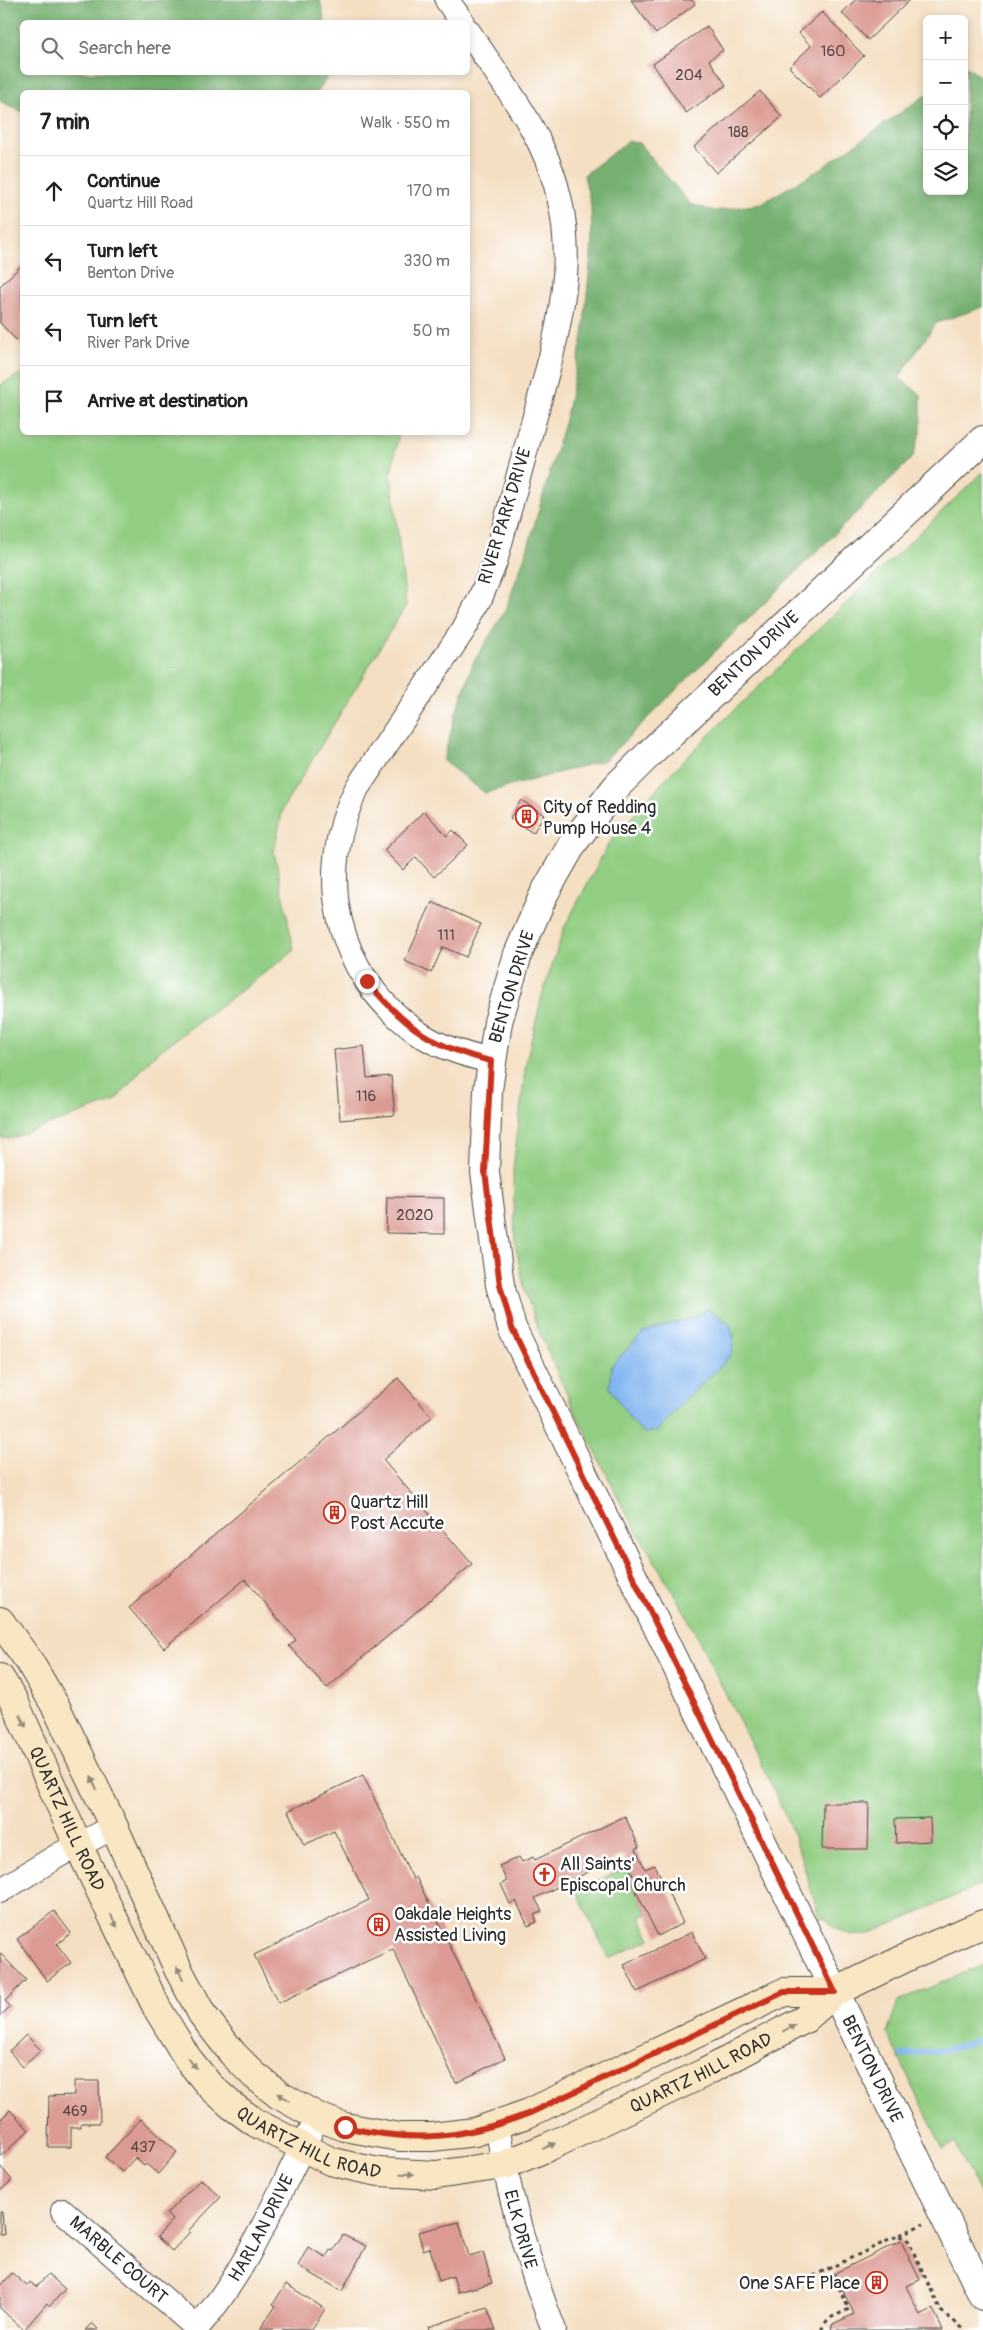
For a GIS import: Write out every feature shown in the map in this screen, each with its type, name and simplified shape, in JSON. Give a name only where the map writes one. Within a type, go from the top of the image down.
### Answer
[{"type":"main road","name":"QUARTZ HILL ROAD","points":[[0,1621],[29,1661],[56,1707],[114,1827],[179,1971],[210,2027],[254,2075],[279,2095],[318,2117],[345,2127],[399,2137],[432,2137],[475,2132],[497,2126],[530,2113],[784,1992],[835,1992]]},
{"type":"main road","name":"QUARTZ HILL ROAD","points":[[0,1678],[14,1701],[78,1846],[157,2008],[188,2059],[209,2085],[237,2110],[256,2123],[301,2148],[330,2161],[354,2168],[436,2175],[504,2164],[548,2147],[767,2040],[805,2019],[835,1992],[918,1952],[983,1924]]},
{"type":"street","points":[[447,0],[461,20]]},
{"type":"street","name":"RIVER PARK DRIVE","points":[[470,34],[527,122],[541,146],[550,170],[558,196],[564,227],[566,267],[564,302],[495,562],[488,581],[464,629],[360,782],[340,829],[336,846],[334,875],[336,905],[345,940],[361,972],[380,997],[407,1024],[428,1039],[471,1056],[491,1061]]},
{"type":"street","name":"BENTON DRIVE","points":[[983,440],[654,748],[617,786],[573,843],[544,894],[518,954],[498,1022],[491,1061],[485,1172],[498,1276],[512,1328],[835,1992],[876,2072],[983,2296]]},
{"type":"street","points":[[0,1890],[114,1827]]},
{"type":"street","name":"HARLAN DRIVE","points":[[196,2329],[213,2308],[254,2243],[318,2117]]},
{"type":"street","name":"ELK DRIVE","points":[[497,2126],[504,2164],[530,2265],[554,2330]]},
{"type":"street","name":"MARBLE COURT","points":[[63,2211],[196,2329]]},
{"type":"path","points":[[813,2276],[924,2223]]},
{"type":"path","points":[[898,2235],[908,2240],[941,2311],[965,2330]]},
{"type":"path","points":[[821,2330],[828,2319],[849,2309],[830,2268]]},
{"type":"green space","points":[[0,0],[320,0],[325,20],[20,20],[20,75],[329,75],[319,90],[20,90],[20,111],[0,101]]},
{"type":"green space","points":[[968,68],[979,76],[983,73],[983,307],[936,323],[899,378],[921,395],[921,430],[913,457],[605,760],[485,793],[443,761],[456,713],[473,663],[505,611],[528,547],[566,416],[583,336],[592,243],[591,205],[584,175],[628,141],[639,143],[690,204],[715,211],[760,204],[819,170],[923,97],[923,195],[968,195]]},
{"type":"green space","points":[[20,374],[20,435],[399,435],[391,473],[406,605],[283,808],[274,851],[294,951],[153,1056],[115,1101],[12,1138],[0,1138],[0,385]]},
{"type":"green space","points":[[983,472],[983,1884],[866,1935],[853,1935],[838,1930],[825,1917],[820,1919],[795,1838],[771,1784],[684,1611],[625,1511],[570,1401],[539,1332],[524,1288],[515,1243],[513,1170],[526,1062],[542,996],[564,928],[609,843],[668,776],[731,713]]},
{"type":"green space","points":[[629,1866],[633,1875],[629,1877],[647,1914],[640,1917],[651,1939],[609,1959],[576,1891]]},
{"type":"green space","points":[[983,1965],[983,2200],[955,2143],[943,2149],[887,2033],[898,2001]]},
{"type":"water","points":[[708,1309],[729,1323],[734,1336],[732,1353],[720,1367],[683,1401],[657,1431],[642,1432],[632,1421],[610,1388],[612,1365],[644,1332],[695,1317]]},
{"type":"building","points":[[631,0],[692,0],[695,4],[656,34]]},
{"type":"building","points":[[855,0],[910,0],[868,40],[842,13]]},
{"type":"building","points":[[822,12],[864,56],[820,98],[789,67],[811,46],[799,33]]},
{"type":"building","points":[[707,26],[723,50],[709,60],[726,85],[686,113],[653,64]]},
{"type":"building","points":[[760,91],[782,117],[716,173],[694,147]]},
{"type":"building","points":[[20,267],[19,343],[0,323],[0,286]]},
{"type":"building","name":"City of Redding Pump House 4","points":[[521,800],[544,815],[533,833],[510,818]]},
{"type":"building","points":[[424,811],[447,836],[453,830],[468,845],[434,877],[416,857],[403,870],[384,850]]},
{"type":"building","points":[[432,902],[481,924],[466,957],[443,947],[431,973],[405,961]]},
{"type":"building","points":[[364,1046],[367,1078],[391,1076],[395,1115],[340,1120],[334,1050]]},
{"type":"building","points":[[387,1197],[444,1198],[444,1234],[386,1233]]},
{"type":"building","name":"Quartz Hill Post Accute","points":[[398,1378],[432,1417],[383,1460],[472,1564],[327,1688],[289,1646],[296,1640],[245,1579],[164,1648],[129,1608]]},
{"type":"building","name":"Oakdale Heights Assisted Living","points":[[363,1775],[413,1879],[416,1877],[505,2058],[456,2083],[393,1949],[278,2003],[254,1955],[369,1900],[334,1831],[304,1845],[288,1811]]},
{"type":"building","points":[[823,1803],[869,1803],[868,1849],[822,1849]]},
{"type":"building","name":"All Saints' Episcopal Church","points":[[625,1816],[639,1847],[636,1849],[645,1869],[655,1865],[683,1923],[658,1936],[629,1877],[633,1875],[623,1855],[535,1898],[542,1911],[534,1915],[537,1922],[528,1926],[516,1901],[510,1904],[501,1884],[507,1881],[499,1866],[519,1857],[522,1862],[533,1857],[535,1860]]},
{"type":"building","points":[[930,1818],[931,1841],[896,1843],[895,1819]]},
{"type":"building","points":[[54,1911],[71,1933],[57,1944],[71,1963],[47,1981],[17,1939]]},
{"type":"building","points":[[692,1932],[705,1959],[637,1992],[624,1965]]},
{"type":"building","points":[[0,1953],[26,1980],[5,2001],[11,2007],[0,2017]]},
{"type":"building","points":[[26,2035],[41,2050],[23,2067],[9,2051]]},
{"type":"building","points":[[74,2081],[99,2081],[100,2123],[81,2123],[81,2127],[71,2127],[71,2147],[48,2147],[49,2096],[74,2095]]},
{"type":"building","points":[[10,2110],[29,2130],[0,2157],[0,2120]]},
{"type":"building","points":[[141,2119],[177,2152],[158,2174],[135,2158],[122,2172],[105,2157]]},
{"type":"building","points":[[0,2166],[12,2180],[0,2191]]},
{"type":"building","points":[[201,2179],[221,2197],[188,2231],[190,2232],[172,2251],[157,2237],[173,2220],[166,2214]]},
{"type":"building","points":[[0,2212],[2,2212],[4,2234],[0,2234]]},
{"type":"building","points":[[459,2222],[469,2256],[483,2252],[492,2283],[458,2292],[453,2276],[439,2281],[430,2248],[423,2250],[418,2232]]},
{"type":"building","points":[[343,2235],[366,2246],[342,2291],[298,2266],[308,2247],[326,2257],[330,2250],[333,2251]]},
{"type":"building","name":"One SAFE Place","points":[[901,2241],[920,2280],[906,2286],[920,2315],[933,2309],[943,2330],[831,2330],[833,2324],[854,2314],[835,2273]]},
{"type":"building","points":[[12,2273],[27,2286],[30,2282],[36,2287],[48,2274],[65,2289],[50,2306],[47,2303],[24,2330],[0,2308],[0,2287]]},
{"type":"building","points":[[286,2284],[325,2309],[312,2330],[260,2329],[276,2306],[273,2304]]},
{"type":"building","points":[[487,2307],[496,2330],[430,2330],[429,2327]]},
{"type":"building","points":[[92,2323],[99,2330],[85,2330]]},
{"type":"waterway","points":[[902,2055],[948,2049],[983,2039]]},
{"type":"place","name":"City of Redding Pump House 4","points":[[527,817]]},
{"type":"place","name":"Quartz Hill Post Accute","points":[[334,1512]]},
{"type":"place","name":"All Saints' Episcopal Church","points":[[544,1874]]},
{"type":"place","name":"Oakdale Heights Assisted Living","points":[[378,1924]]},
{"type":"place","name":"One SAFE Place","points":[[876,2283]]},
{"type":"route","points":[[345,2127],[399,2137],[432,2137],[475,2132],[497,2126],[530,2113],[784,1992],[835,1992],[810,1945],[568,1440],[512,1328],[500,1285],[485,1172],[491,1061],[448,1048],[417,1032],[388,1007],[367,981]]}]
